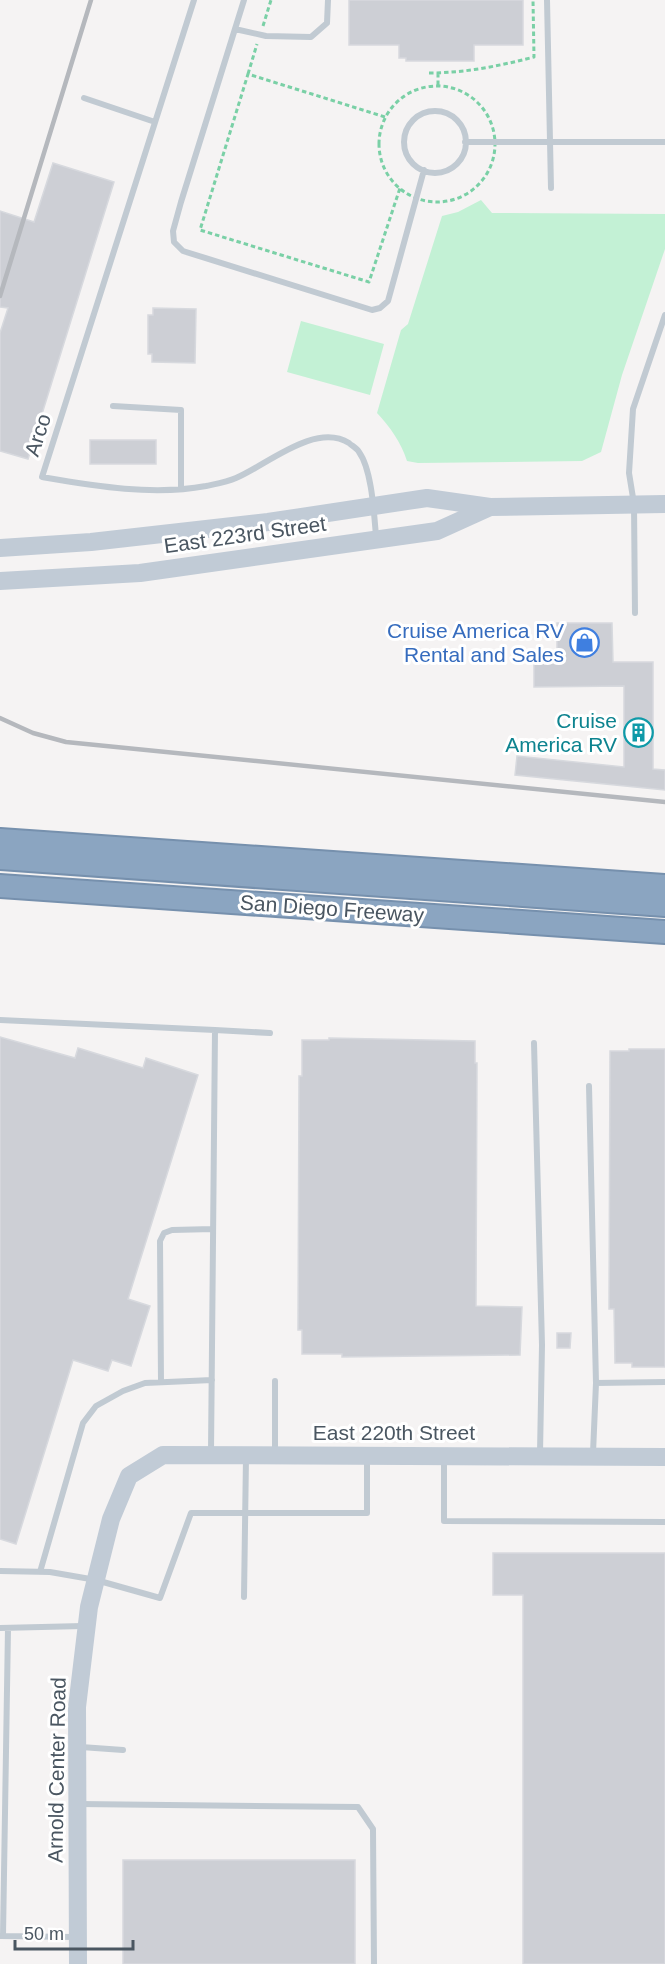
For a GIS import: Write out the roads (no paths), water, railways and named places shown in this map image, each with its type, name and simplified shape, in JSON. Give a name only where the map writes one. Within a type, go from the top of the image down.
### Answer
[{"type":"highway","points":[[0,840],[665,886]]},
{"type":"highway","points":[[0,858],[665,905]]},
{"type":"highway","points":[[0,868],[665,915]]},
{"type":"highway","name":"San Diego Freeway","points":[[0,886],[665,932]]},
{"type":"main road","name":"East 223rd Street","points":[[0,548],[91,542],[268,522],[427,498],[490,507],[665,504]]},
{"type":"main road","name":"East 223rd Street","points":[[0,581],[140,573],[437,531],[490,507]]},
{"type":"main road","name":"East 220th Street","points":[[129,1476],[163,1455],[665,1457]]},
{"type":"main road","name":"Arnold Center Road","points":[[78,1964],[77,1707],[87,1626],[96,1580],[111,1519],[129,1476]]},
{"type":"lane","name":"Arco","points":[[195,0],[42,477],[93,486],[155,489],[203,486],[235,479],[305,442],[327,436],[346,441],[359,451],[366,469],[374,506],[376,540]]},
{"type":"lane","points":[[244,0],[180,202],[173,231],[174,242],[183,251],[372,310],[380,308],[388,301],[424,170]]},
{"type":"lane","points":[[235,29],[266,36],[310,37],[327,23],[328,0]]},
{"type":"lane","points":[[547,0],[551,188]]},
{"type":"lane","points":[[84,98],[156,122]]},
{"type":"lane","points":[[426,111],[442,111],[456,118],[465,132],[465,142],[466,149],[458,163],[444,172],[428,172],[413,165],[404,151],[404,135],[411,120],[426,111]]},
{"type":"lane","points":[[465,142],[665,142]]},
{"type":"lane","points":[[635,613],[634,504],[629,473],[633,409],[665,315]]},
{"type":"lane","points":[[113,406],[181,410],[181,488]]},
{"type":"lane","points":[[0,1020],[270,1033]]},
{"type":"lane","points":[[211,1455],[215,1030]]},
{"type":"lane","points":[[534,1043],[542,1345],[540,1456]]},
{"type":"lane","points":[[589,1086],[596,1383],[593,1457]]},
{"type":"lane","points":[[160,1382],[160,1240],[164,1233],[172,1230],[213,1229]]},
{"type":"lane","points":[[40,1572],[83,1423],[96,1406],[123,1391],[145,1383],[212,1380]]},
{"type":"lane","points":[[275,1381],[275,1455]]},
{"type":"lane","points":[[596,1383],[665,1382]]},
{"type":"lane","points":[[244,1597],[246,1456]]},
{"type":"lane","points":[[0,1571],[40,1572],[96,1580],[160,1598],[191,1513],[367,1513],[367,1456]]},
{"type":"lane","points":[[444,1456],[444,1521],[665,1522]]},
{"type":"lane","points":[[0,1628],[87,1626]]},
{"type":"lane","points":[[8,1628],[1,1936],[78,1937]]},
{"type":"lane","points":[[77,1747],[123,1750]]},
{"type":"lane","points":[[77,1804],[358,1807],[373,1829],[374,1964]]},
{"type":"railway","points":[[0,296],[91,0]]},
{"type":"railway","points":[[0,718],[33,733],[66,742],[665,802]]},
{"type":"place","name":"Cruise America RV Rental and Sales","points":[[585,643]]},
{"type":"place","name":"Cruise America RV","points":[[638,733]]}]
